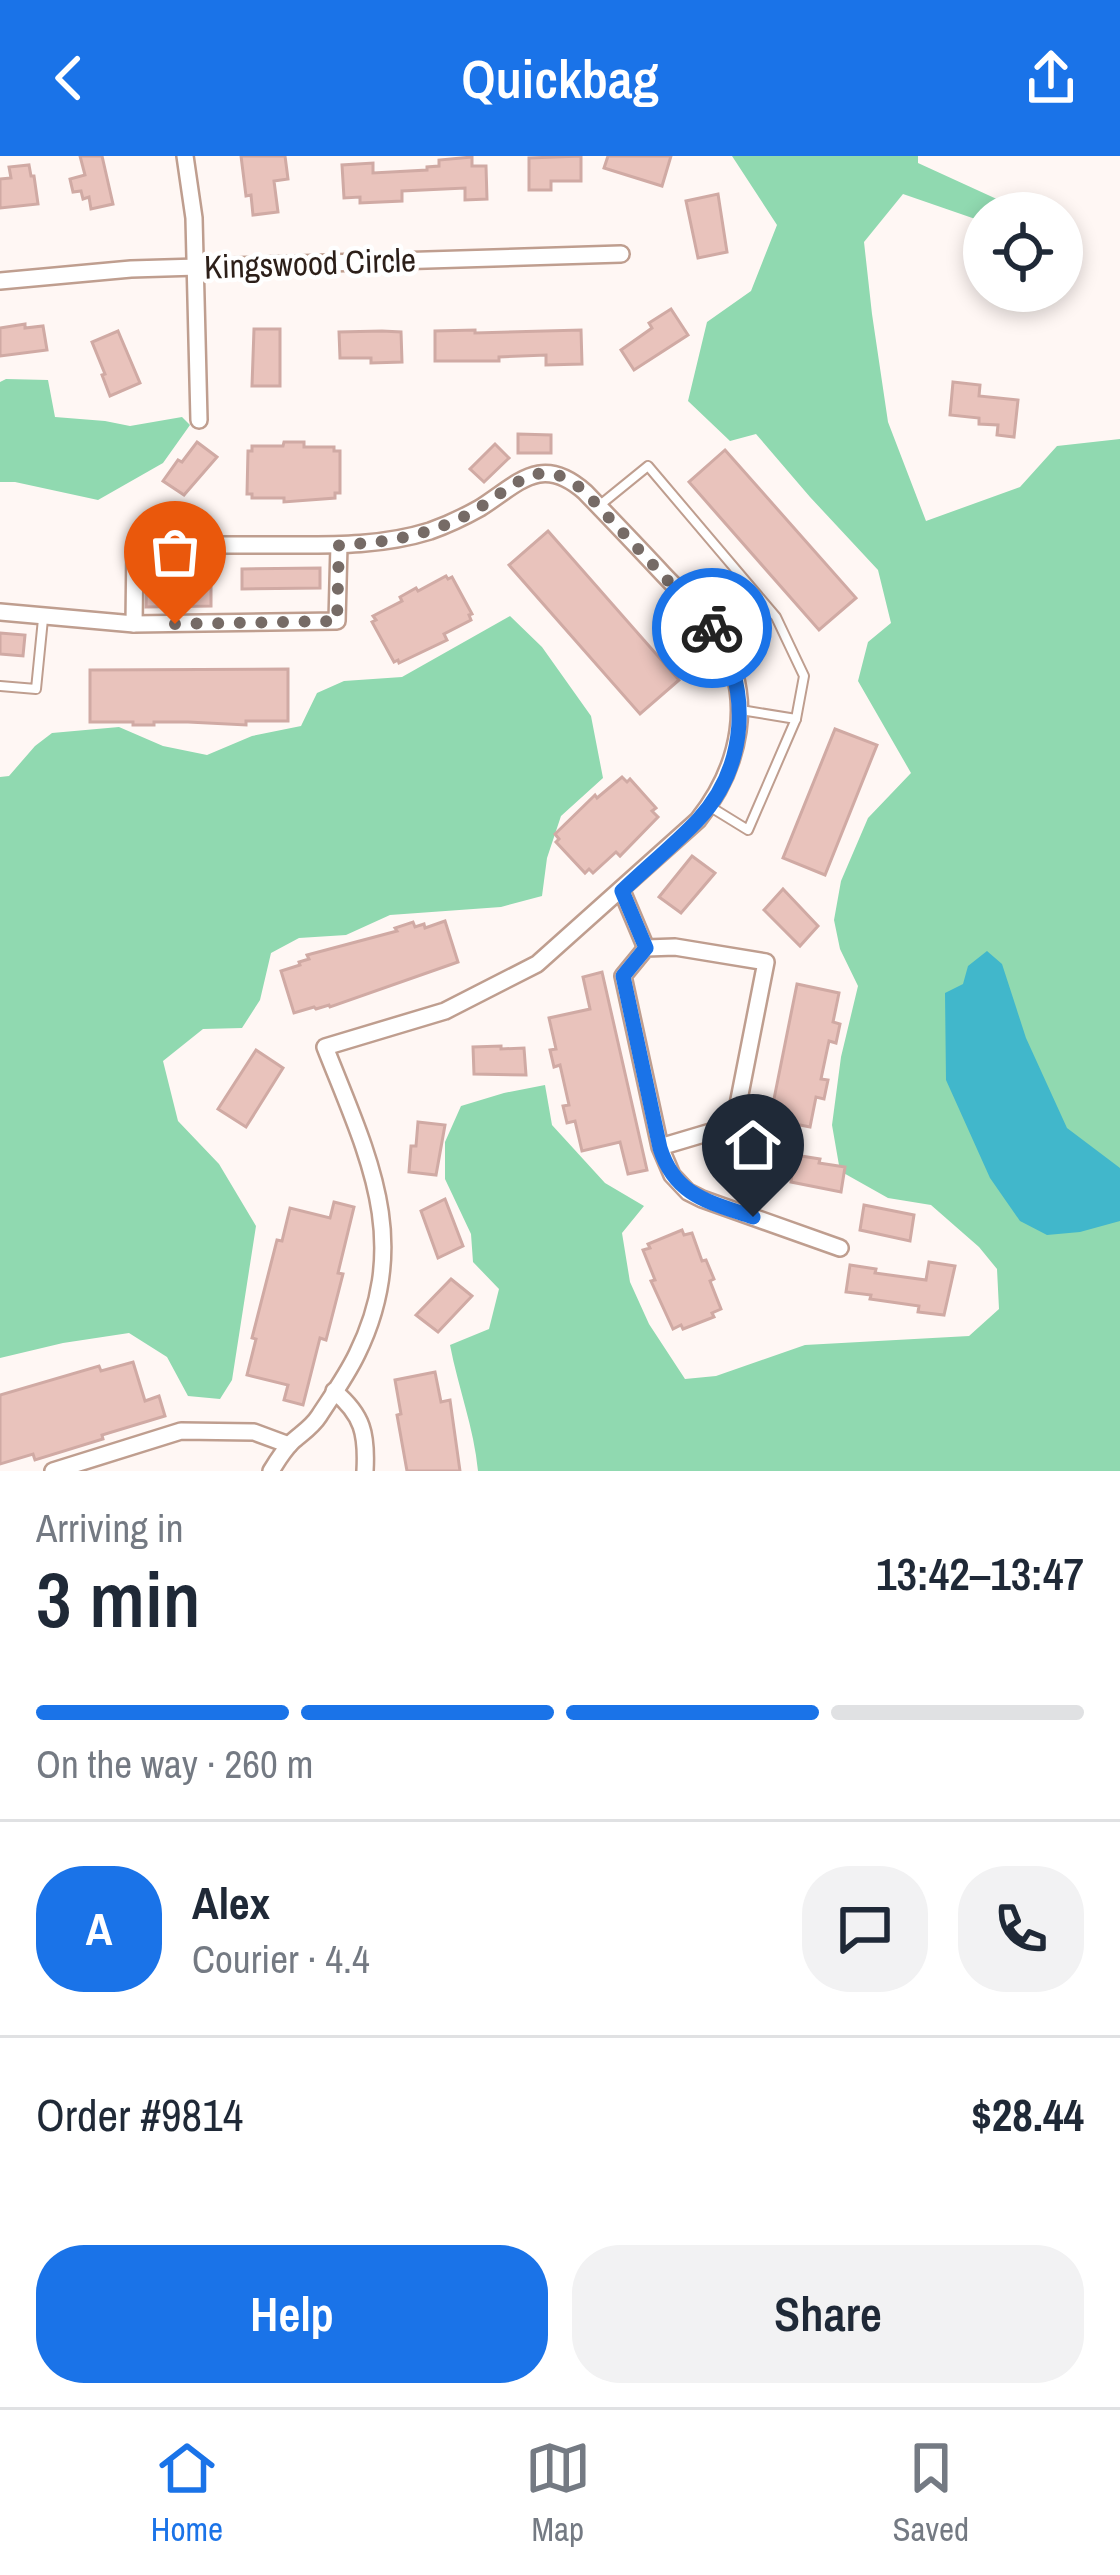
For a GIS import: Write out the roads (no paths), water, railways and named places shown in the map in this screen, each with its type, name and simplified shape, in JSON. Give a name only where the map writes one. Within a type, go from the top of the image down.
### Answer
[{"type":"street","points":[[185,156],[193,201],[199,419]]},
{"type":"street","name":"Kingswood Circle","points":[[0,281],[196,266],[621,254]]},
{"type":"street","points":[[134,624],[135,545],[394,541],[480,508],[515,481],[539,473],[556,475],[572,481],[599,506],[709,624],[733,668],[740,710],[733,762],[698,820],[537,964],[445,1011],[325,1046],[370,1162],[381,1204],[384,1247],[379,1290],[357,1355],[315,1423],[289,1445],[271,1471]]},
{"type":"street","points":[[0,612],[134,624],[337,621],[339,545]]},
{"type":"street","points":[[622,891],[646,948]]},
{"type":"street","points":[[660,1148],[734,1125],[766,962],[675,947],[646,948],[623,976],[660,1148],[672,1175],[695,1196],[840,1248]]},
{"type":"street","points":[[334,1391],[359,1417],[365,1471]]},
{"type":"street","points":[[53,1471],[181,1431],[254,1432],[289,1445]]},
{"type":"lane","points":[[599,506],[648,466],[776,617],[804,676],[796,719],[748,830],[709,806]]},
{"type":"lane","points":[[0,686],[36,689],[43,616]]},
{"type":"lane","points":[[740,710],[796,719]]},
{"type":"water","points":[[987,951],[1002,964],[1026,1038],[1067,1128],[1120,1168],[1120,1221],[1047,1235],[1020,1221],[990,1178],[946,1080],[945,993],[963,984],[968,966]]}]
